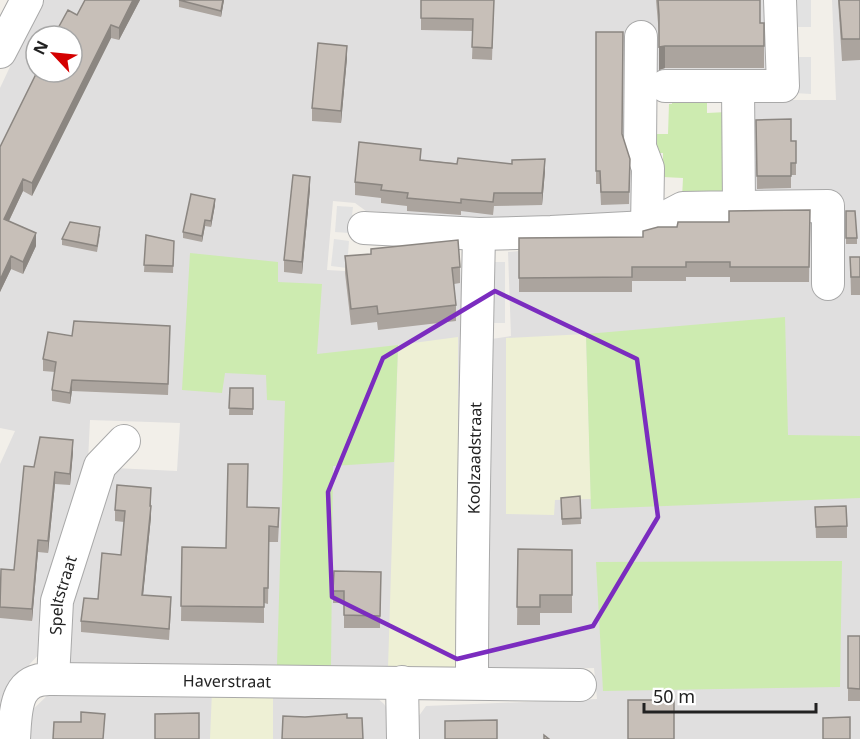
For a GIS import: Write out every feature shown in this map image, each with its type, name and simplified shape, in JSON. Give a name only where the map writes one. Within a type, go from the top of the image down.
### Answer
[{"type":"street","points":[[0,52],[27,0]]},
{"type":"street","points":[[665,86],[783,86],[780,0]]},
{"type":"street","points":[[641,38],[640,147],[648,168],[647,226]]},
{"type":"street","points":[[738,86],[739,207]]},
{"type":"street","points":[[364,228],[479,234],[647,226],[683,208],[828,206],[828,284]]},
{"type":"street","name":"Koolzaadstraat","points":[[472,682],[472,532],[479,234]]},
{"type":"street","name":"Speltstraat","points":[[53,679],[57,601],[100,466],[124,441]]},
{"type":"street","points":[[14,739],[17,704],[22,691],[41,678],[53,679]]},
{"type":"street","name":"Haverstraat","points":[[53,679],[580,685]]},
{"type":"street","points":[[402,682],[404,739]]},
{"type":"highlighted area","points":[[495,291],[637,359],[658,517],[593,626],[457,659],[332,597],[328,492],[383,358]]},
{"type":"shaded area","points":[[44,0],[767,0],[770,75],[635,79],[642,216],[530,223],[366,211],[355,203],[333,201],[327,270],[362,272],[459,247],[465,335],[459,670],[73,666],[66,658],[71,608],[114,468],[177,471],[180,423],[90,420],[88,461],[41,652],[4,692],[0,739],[0,464],[15,431],[0,428],[0,88],[24,37],[24,84],[84,84],[84,24],[31,24]]},
{"type":"shaded area","points":[[794,0],[811,0],[811,27],[795,27]]},
{"type":"shaded area","points":[[832,0],[860,0],[860,739],[416,739],[416,720],[426,706],[597,699],[594,668],[492,671],[483,666],[485,340],[511,336],[508,252],[597,244],[839,198],[750,199],[747,100],[836,100]]},
{"type":"shaded area","points":[[794,57],[811,57],[811,94],[794,93]]},
{"type":"shaded area","points":[[337,206],[353,207],[350,233],[335,232]]},
{"type":"shaded area","points":[[334,239],[349,241],[347,268],[331,266]]},
{"type":"shaded area","points":[[490,262],[505,262],[505,323],[490,323]]},
{"type":"shaded area","points":[[51,692],[375,696],[390,713],[390,739],[23,739],[24,718]]},
{"type":"green space","points":[[672,97],[707,98],[707,113],[727,112],[728,187],[716,198],[682,198],[683,178],[663,177],[663,153],[650,153],[649,134],[668,134],[669,104],[672,104]]},
{"type":"green space","points":[[190,253],[278,262],[278,282],[322,284],[317,354],[398,345],[394,462],[333,466],[331,667],[277,665],[285,401],[267,400],[266,375],[225,373],[222,393],[182,390]]},
{"type":"green space","points":[[785,317],[788,435],[860,436],[860,498],[591,509],[586,334]]},
{"type":"green space","points":[[586,334],[591,499],[555,500],[554,515],[506,514],[506,338]]},
{"type":"green space","points":[[458,337],[458,668],[388,668],[398,345]]},
{"type":"green space","points":[[842,561],[840,687],[603,691],[596,562]]},
{"type":"green space","points":[[212,691],[273,694],[273,739],[210,739]]},
{"type":"building","points":[[85,0],[133,0],[119,28],[111,25],[84,79],[84,24],[60,24],[68,10],[77,15]]},
{"type":"building","points":[[179,0],[223,0],[221,11]]},
{"type":"building","points":[[421,0],[494,0],[492,48],[472,47],[473,19],[421,18]]},
{"type":"building","points":[[658,0],[760,0],[760,23],[764,23],[764,46],[659,47]]},
{"type":"building","points":[[839,0],[860,0],[860,39],[842,39]]},
{"type":"building","points":[[596,32],[623,32],[622,134],[630,159],[629,192],[601,192],[600,171],[596,171]]},
{"type":"building","points":[[318,43],[347,46],[341,111],[312,108]]},
{"type":"building","points":[[31,84],[82,84],[32,183],[23,179],[4,219],[36,233],[23,262],[11,256],[0,280],[0,147]]},
{"type":"building","points":[[791,119],[791,141],[796,141],[796,163],[791,163],[791,176],[757,176],[756,120]]},
{"type":"building","points":[[359,142],[421,149],[420,160],[457,164],[458,158],[512,164],[512,160],[545,159],[542,193],[494,193],[493,202],[461,199],[461,203],[407,198],[408,193],[381,190],[382,185],[355,182]]},
{"type":"building","points":[[293,175],[310,177],[302,262],[284,260]]},
{"type":"building","points":[[191,194],[215,199],[211,221],[205,220],[202,236],[183,232]]},
{"type":"building","points":[[810,210],[809,267],[730,267],[730,262],[686,262],[686,267],[632,267],[632,277],[519,278],[519,238],[643,237],[643,231],[658,227],[677,227],[678,222],[729,222],[729,211]]},
{"type":"building","points":[[846,211],[855,211],[857,238],[846,238]]},
{"type":"building","points":[[70,222],[100,227],[97,246],[62,239]]},
{"type":"building","points":[[146,235],[174,241],[173,266],[144,265]]},
{"type":"building","points":[[458,240],[460,267],[452,268],[456,305],[378,314],[377,306],[351,309],[345,256],[371,254],[371,249]]},
{"type":"building","points":[[850,257],[860,257],[860,277],[851,277]]},
{"type":"building","points":[[74,321],[170,326],[168,384],[72,380],[70,393],[52,390],[56,362],[43,359],[48,332],[72,336]]},
{"type":"building","points":[[230,388],[253,388],[253,409],[229,408]]},
{"type":"building","points":[[40,437],[73,440],[70,474],[55,472],[48,541],[38,540],[32,609],[0,607],[1,569],[14,570],[24,466],[34,467]]},
{"type":"building","points":[[228,464],[248,464],[247,507],[279,508],[278,527],[269,526],[268,588],[264,588],[264,607],[181,606],[182,547],[226,548]]},
{"type":"building","points":[[117,485],[151,488],[142,595],[171,597],[169,629],[81,621],[84,598],[98,599],[102,553],[121,555],[125,511],[115,510]]},
{"type":"building","points":[[580,496],[581,518],[562,519],[561,498]]},
{"type":"building","points":[[846,506],[847,526],[816,527],[815,507]]},
{"type":"building","points":[[518,549],[572,550],[572,595],[540,595],[540,607],[517,607]]},
{"type":"building","points":[[334,571],[381,572],[380,616],[344,615],[344,591],[333,591]]},
{"type":"building","points":[[848,636],[860,636],[860,689],[848,688]]},
{"type":"building","points":[[628,700],[674,700],[674,739],[628,739]]},
{"type":"building","points":[[81,712],[105,714],[103,739],[53,739],[54,722],[81,722]]},
{"type":"building","points":[[199,713],[199,739],[155,739],[155,714]]},
{"type":"building","points":[[347,714],[347,718],[362,718],[363,739],[282,739],[283,716]]},
{"type":"building","points":[[850,717],[850,739],[823,739],[823,718]]},
{"type":"building","points":[[497,720],[497,739],[445,739],[445,721]]}]
